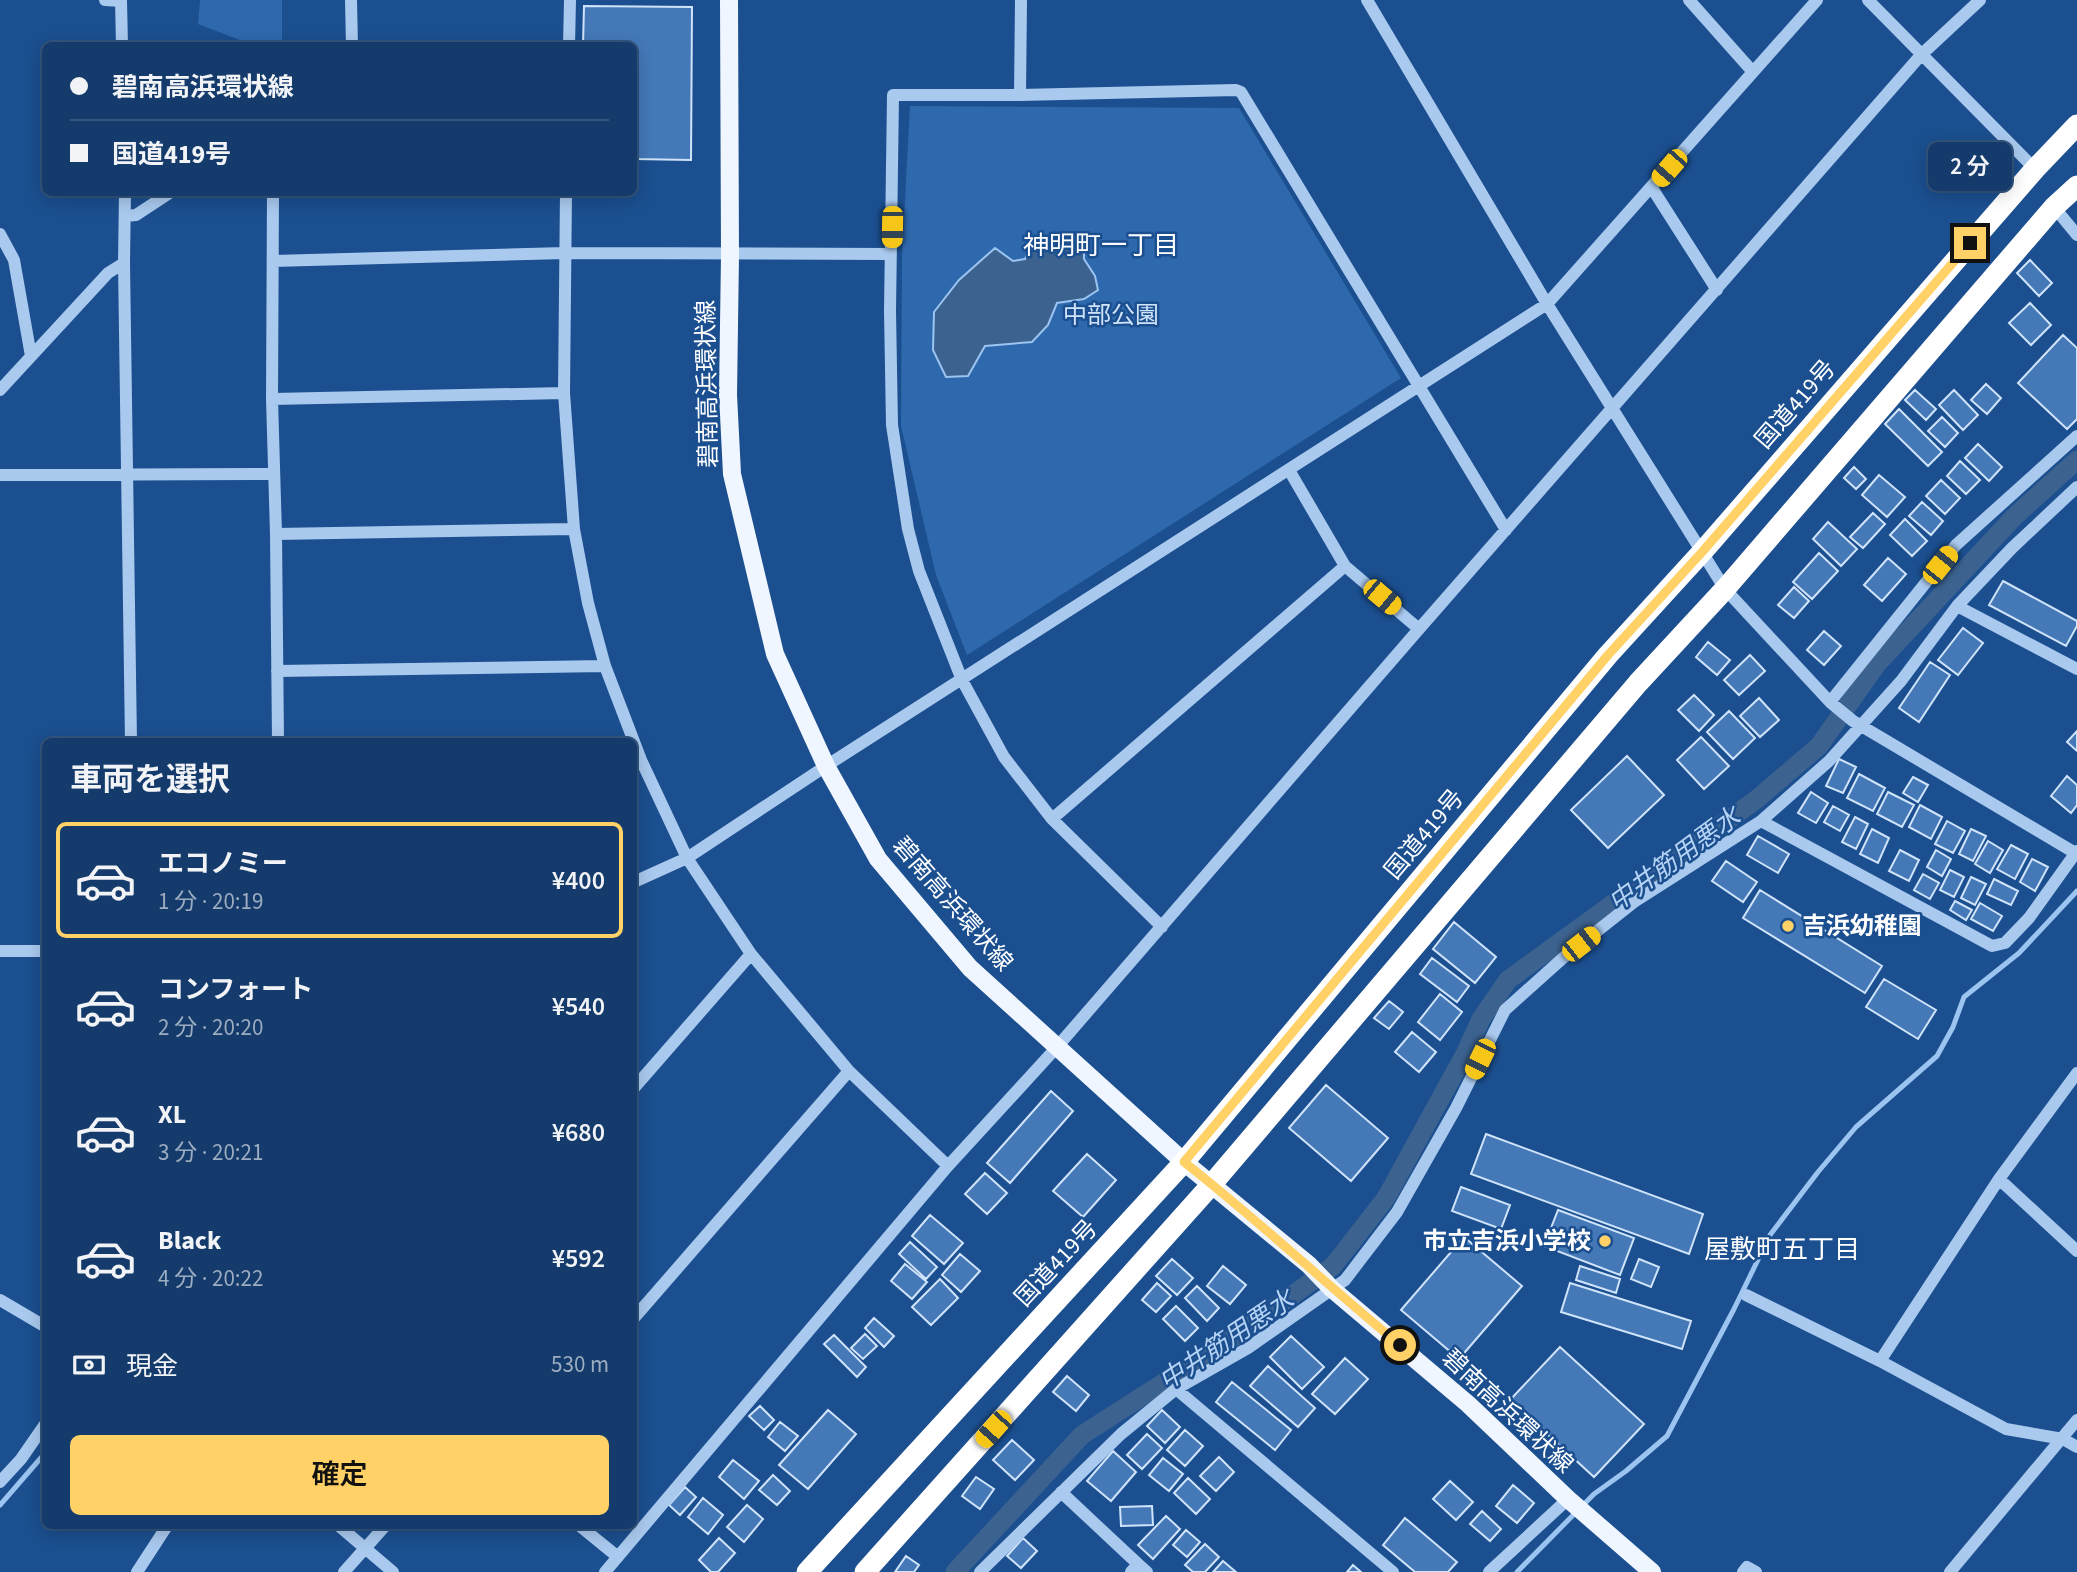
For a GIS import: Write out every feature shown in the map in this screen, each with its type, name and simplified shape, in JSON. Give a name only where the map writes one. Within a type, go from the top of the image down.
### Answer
[{"type":"highway","name":"国道419号","points":[[807,1572],[1184,1162],[1599,666],[1703,551],[2035,169],[2077,125]]},
{"type":"highway","points":[[865,1572],[1212,1184],[1638,682],[1726,589],[2054,207],[2077,186]]},
{"type":"main road","name":"碧南高浜環状線","points":[[729,0],[728,395],[732,474],[775,654],[826,766],[878,859],[970,968],[1184,1162],[1309,1265],[1332,1289],[1468,1404],[1569,1500],[1652,1572]]},
{"type":"street","points":[[105,0],[121,1],[122,42]]},
{"type":"street","points":[[351,0],[352,42]]},
{"type":"street","points":[[569,42],[570,0]]},
{"type":"street","points":[[1020,95],[1021,0]]},
{"type":"street","points":[[1367,0],[1547,304],[1726,589],[1833,704],[1857,724],[2076,853],[2029,918],[2005,943],[1992,946],[1761,821]]},
{"type":"street","points":[[1689,0],[1753,72]]},
{"type":"street","points":[[637,881],[687,858],[1547,304],[1817,0]]},
{"type":"street","points":[[1868,0],[2035,169]]},
{"type":"street","points":[[605,1572],[948,1166],[1057,1047],[1921,55],[1980,0]]},
{"type":"street","points":[[1162,927],[1052,819],[1004,757],[962,680],[919,571],[908,529],[892,425],[890,310],[893,95],[1241,92],[1506,530]]},
{"type":"street","points":[[1652,188],[1717,290]]},
{"type":"street","points":[[125,196],[131,738]]},
{"type":"street","points":[[126,216],[136,215],[165,196]]},
{"type":"street","points":[[273,196],[272,399],[278,738]]},
{"type":"street","points":[[566,196],[564,393],[575,529],[588,603],[605,666],[629,738]]},
{"type":"street","points":[[2054,207],[2077,235]]},
{"type":"street","points":[[0,234],[15,260],[31,356]]},
{"type":"street","points":[[273,261],[565,253],[891,254]]},
{"type":"street","points":[[0,390],[108,273],[124,263]]},
{"type":"street","points":[[272,399],[564,393]]},
{"type":"street","points":[[1833,704],[1956,545],[2077,436]]},
{"type":"street","points":[[1289,470],[1345,566],[1419,629]]},
{"type":"street","points":[[0,475],[274,474]]},
{"type":"street","points":[[980,1572],[1121,1434],[1176,1389],[1248,1349],[1345,1280],[1397,1212],[1456,1108],[1505,1010],[1563,958],[1634,902],[1761,821],[1804,785],[1857,724],[1901,681],[1957,606],[2012,548],[2077,486]]},
{"type":"street","points":[[276,534],[575,529]]},
{"type":"street","points":[[1052,819],[1345,566]]},
{"type":"street","points":[[1957,606],[2077,668]]},
{"type":"street","points":[[277,671],[605,666]]},
{"type":"street","points":[[637,761],[687,858],[751,954],[849,1072],[948,1166]]},
{"type":"street","points":[[0,951],[42,951]]},
{"type":"street","points":[[637,1085],[751,954]]},
{"type":"street","points":[[637,1315],[849,1072]]},
{"type":"street","points":[[1880,1361],[1999,1179],[2077,1073]]},
{"type":"street","points":[[1999,1179],[2077,1251]]},
{"type":"street","points":[[1746,1295],[1880,1361],[2006,1429],[2063,1439],[2077,1447]]},
{"type":"street","points":[[0,1300],[42,1325]]},
{"type":"street","points":[[1176,1389],[1394,1572]]},
{"type":"street","points":[[1951,1572],[2077,1420]]},
{"type":"street","points":[[0,1482],[21,1459],[42,1429]]},
{"type":"street","points":[[1061,1492],[1139,1569]]},
{"type":"street","points":[[1489,1572],[1569,1500]]},
{"type":"street","points":[[137,1572],[165,1529]]},
{"type":"street","points":[[343,1529],[393,1572]]},
{"type":"street","points":[[344,1572],[382,1529]]},
{"type":"street","points":[[584,1529],[618,1557]]},
{"type":"street","points":[[1743,1572],[1747,1567],[1756,1572]]},
{"type":"green space","points":[[200,0],[282,0],[282,42],[245,42],[198,24]]},
{"type":"green space","name":"中部公園","points":[[910,106],[1239,108],[1401,378],[967,655],[936,575],[901,426],[902,255]]},
{"type":"shaded area","points":[[1084,234],[1084,259],[1095,276],[1098,290],[1084,299],[1057,303],[1048,325],[1032,342],[985,346],[968,376],[946,377],[933,350],[934,312],[959,280],[995,248],[1013,261],[1025,259],[1033,238],[1047,240]]},
{"type":"building","points":[[584,6],[692,7],[691,160],[637,159],[637,42],[583,42]]},
{"type":"building","points":[[2030,260],[2052,283],[2039,296],[2017,273]]},
{"type":"building","points":[[2030,303],[2051,325],[2031,345],[2009,323]]},
{"type":"building","points":[[2063,335],[2077,348],[2077,419],[2067,429],[2018,383]]},
{"type":"building","points":[[1986,384],[2001,398],[1987,414],[1971,400]]},
{"type":"building","points":[[1915,390],[1936,409],[1926,420],[1905,400]]},
{"type":"building","points":[[1954,390],[1978,415],[1963,430],[1939,405]]},
{"type":"building","points":[[1899,409],[1942,452],[1928,466],[1885,424]]},
{"type":"building","points":[[1942,417],[1958,433],[1945,447],[1928,431]]},
{"type":"building","points":[[1978,444],[2002,467],[1989,481],[1965,458]]},
{"type":"building","points":[[1960,461],[1980,480],[1966,494],[1947,476]]},
{"type":"building","points":[[1854,467],[1866,479],[1856,489],[1844,478]]},
{"type":"building","points":[[1879,475],[1905,497],[1887,517],[1862,495]]},
{"type":"building","points":[[1941,480],[1960,498],[1945,514],[1926,496]]},
{"type":"building","points":[[1922,502],[1943,521],[1931,535],[1909,516]]},
{"type":"building","points":[[1873,513],[1885,524],[1863,548],[1850,537]]},
{"type":"building","points":[[1905,519],[1927,541],[1912,556],[1890,535]]},
{"type":"building","points":[[1828,522],[1857,549],[1841,566],[1813,539]]},
{"type":"building","points":[[1819,553],[1838,571],[1812,599],[1793,582]]},
{"type":"building","points":[[1888,558],[1906,574],[1882,601],[1864,585]]},
{"type":"building","points":[[2003,581],[2077,621],[2066,646],[1989,605]]},
{"type":"building","points":[[1794,587],[1809,601],[1794,618],[1778,605]]},
{"type":"building","points":[[1963,628],[1983,643],[1958,675],[1938,660]]},
{"type":"building","points":[[1824,631],[1841,646],[1824,665],[1807,650]]},
{"type":"building","points":[[1708,642],[1730,660],[1717,675],[1696,657]]},
{"type":"building","points":[[1750,655],[1765,671],[1739,695],[1724,680]]},
{"type":"building","points":[[1930,662],[1950,675],[1919,722],[1899,708]]},
{"type":"building","points":[[1694,695],[1714,715],[1699,731],[1678,710]]},
{"type":"building","points":[[1759,698],[1779,720],[1760,737],[1740,716]]},
{"type":"building","points":[[1729,711],[1755,738],[1733,759],[1707,732]]},
{"type":"building","points":[[2077,731],[2077,751],[2067,742]]},
{"type":"building","points":[[1701,737],[1729,766],[1704,789],[1677,760]]},
{"type":"building","points":[[1627,756],[1664,795],[1608,848],[1571,810]]},
{"type":"building","points":[[1839,759],[1856,767],[1843,793],[1826,786]]},
{"type":"building","points":[[1859,774],[1885,788],[1873,811],[1847,798]]},
{"type":"building","points":[[2067,776],[2077,785],[2077,805],[2071,813],[2051,796]]},
{"type":"building","points":[[1913,777],[1928,785],[1918,802],[1903,793]]},
{"type":"building","points":[[1811,792],[1828,803],[1816,823],[1798,813]]},
{"type":"building","points":[[1888,792],[1914,805],[1902,827],[1877,814]]},
{"type":"building","points":[[1920,805],[1942,817],[1931,839],[1909,827]]},
{"type":"building","points":[[1833,806],[1849,815],[1840,831],[1824,822]]},
{"type":"building","points":[[1855,817],[1868,824],[1856,849],[1842,842]]},
{"type":"building","points":[[1947,821],[1965,831],[1953,853],[1935,844]]},
{"type":"building","points":[[1872,829],[1889,838],[1878,863],[1860,854]]},
{"type":"building","points":[[1971,829],[1986,836],[1973,861],[1959,854]]},
{"type":"building","points":[[1758,836],[1789,854],[1778,873],[1747,855]]},
{"type":"building","points":[[1988,841],[2003,850],[1990,873],[1975,864]]},
{"type":"building","points":[[2011,845],[2028,854],[2015,879],[1997,869]]},
{"type":"building","points":[[1900,850],[1919,860],[1909,881],[1889,871]]},
{"type":"building","points":[[1936,850],[1951,859],[1942,876],[1927,867]]},
{"type":"building","points":[[2032,859],[2048,867],[2035,891],[2020,882]]},
{"type":"building","points":[[1726,861],[1757,882],[1743,902],[1712,881]]},
{"type":"building","points":[[1950,870],[1964,877],[1954,897],[1940,890]]},
{"type":"building","points":[[1923,874],[1939,883],[1930,899],[1914,890]]},
{"type":"building","points":[[1971,877],[1986,884],[1975,905],[1961,898]]},
{"type":"building","points":[[1994,879],[2018,891],[2011,905],[1987,894]]},
{"type":"building","points":[[1760,890],[1882,966],[1865,993],[1743,918]]},
{"type":"building","points":[[1955,901],[1972,910],[1966,920],[1950,910]]},
{"type":"building","points":[[1980,903],[2002,916],[1993,931],[1971,919]]},
{"type":"building","points":[[1454,922],[1496,957],[1475,983],[1433,949]]},
{"type":"building","points":[[1432,958],[1469,986],[1457,1002],[1420,974]]},
{"type":"building","points":[[1884,979],[1936,1010],[1918,1039],[1866,1007]]},
{"type":"building","points":[[1440,994],[1462,1012],[1440,1040],[1418,1022]]},
{"type":"building","points":[[1389,1001],[1403,1012],[1389,1029],[1374,1018]]},
{"type":"building","points":[[1412,1032],[1436,1052],[1419,1072],[1395,1052]]},
{"type":"building","points":[[1326,1085],[1388,1138],[1351,1181],[1289,1128]]},
{"type":"building","points":[[1051,1091],[1073,1111],[1010,1183],[987,1163]]},
{"type":"building","points":[[1486,1134],[1703,1214],[1689,1254],[1471,1174]]},
{"type":"building","points":[[1087,1154],[1116,1180],[1083,1217],[1053,1191]]},
{"type":"building","points":[[985,1173],[1007,1193],[987,1214],[965,1194]]},
{"type":"building","points":[[1461,1187],[1510,1205],[1501,1229],[1452,1211]]},
{"type":"building","points":[[1558,1210],[1634,1238],[1620,1275],[1544,1246]]},
{"type":"building","points":[[930,1215],[963,1243],[944,1264],[912,1236]]},
{"type":"building","points":[[1464,1237],[1522,1286],[1459,1359],[1401,1310]]},
{"type":"building","points":[[910,1242],[937,1267],[926,1279],[899,1254]]},
{"type":"building","points":[[960,1254],[980,1271],[961,1292],[942,1275]]},
{"type":"building","points":[[1172,1259],[1193,1278],[1177,1295],[1156,1276]]},
{"type":"building","points":[[1639,1259],[1659,1267],[1651,1287],[1631,1279]]},
{"type":"building","points":[[905,1264],[927,1282],[912,1299],[891,1281]]},
{"type":"building","points":[[1223,1266],[1246,1285],[1230,1304],[1207,1286]]},
{"type":"building","points":[[1580,1266],[1620,1279],[1616,1293],[1576,1280]]},
{"type":"building","points":[[940,1279],[958,1298],[931,1325],[912,1307]]},
{"type":"building","points":[[1157,1283],[1171,1296],[1156,1312],[1142,1300]]},
{"type":"building","points":[[1570,1283],[1691,1321],[1682,1349],[1561,1312]]},
{"type":"building","points":[[1197,1286],[1219,1308],[1207,1321],[1185,1298]]},
{"type":"building","points":[[1176,1306],[1198,1328],[1185,1341],[1163,1319]]},
{"type":"building","points":[[874,1318],[894,1336],[884,1347],[865,1328]]},
{"type":"building","points":[[865,1334],[877,1346],[863,1359],[851,1348]]},
{"type":"building","points":[[834,1335],[866,1367],[857,1377],[824,1344]]},
{"type":"building","points":[[1291,1336],[1324,1367],[1302,1389],[1270,1357]]},
{"type":"building","points":[[1560,1347],[1644,1424],[1594,1477],[1510,1400]]},
{"type":"building","points":[[1345,1358],[1368,1379],[1335,1414],[1312,1394]]},
{"type":"building","points":[[1268,1366],[1315,1408],[1298,1427],[1250,1386]]},
{"type":"building","points":[[1067,1376],[1089,1395],[1076,1411],[1053,1392]]},
{"type":"building","points":[[1232,1382],[1291,1430],[1275,1450],[1216,1402]]},
{"type":"building","points":[[760,1406],[774,1420],[764,1430],[749,1416]]},
{"type":"building","points":[[828,1410],[856,1434],[808,1489],[779,1465]]},
{"type":"building","points":[[1162,1410],[1180,1427],[1165,1443],[1147,1426]]},
{"type":"building","points":[[780,1422],[798,1436],[785,1451],[768,1437]]},
{"type":"building","points":[[1185,1430],[1203,1446],[1185,1466],[1167,1450]]},
{"type":"building","points":[[1147,1434],[1162,1448],[1142,1469],[1127,1455]]},
{"type":"building","points":[[1012,1440],[1034,1460],[1015,1480],[993,1460]]},
{"type":"building","points":[[1113,1451],[1136,1472],[1111,1501],[1087,1481]]},
{"type":"building","points":[[1219,1457],[1234,1472],[1216,1491],[1200,1476]]},
{"type":"building","points":[[1163,1458],[1183,1474],[1169,1491],[1149,1475]]},
{"type":"building","points":[[733,1460],[759,1481],[744,1499],[719,1477]]},
{"type":"building","points":[[773,1475],[790,1491],[777,1505],[759,1490]]},
{"type":"building","points":[[976,1477],[994,1489],[980,1509],[962,1496]]},
{"type":"building","points":[[1188,1478],[1210,1499],[1196,1514],[1174,1493]]},
{"type":"building","points":[[1450,1481],[1473,1502],[1456,1520],[1433,1499]]},
{"type":"building","points":[[1513,1485],[1534,1503],[1517,1523],[1496,1506]]},
{"type":"building","points":[[685,1487],[696,1497],[680,1515],[669,1505]]},
{"type":"building","points":[[703,1498],[723,1515],[708,1534],[688,1517]]},
{"type":"building","points":[[747,1505],[763,1519],[744,1542],[727,1527]]},
{"type":"building","points":[[1152,1506],[1153,1525],[1121,1526],[1120,1507]]},
{"type":"building","points":[[1482,1511],[1501,1529],[1490,1541],[1470,1524]]},
{"type":"building","points":[[1166,1516],[1180,1529],[1153,1559],[1138,1545]]},
{"type":"building","points":[[1405,1518],[1457,1562],[1448,1572],[1415,1572],[1383,1545]]},
{"type":"building","points":[[1186,1530],[1200,1542],[1187,1557],[1173,1545]]},
{"type":"building","points":[[719,1538],[735,1553],[718,1572],[711,1572],[699,1560]]},
{"type":"building","points":[[1023,1538],[1037,1551],[1021,1568],[1007,1556]]},
{"type":"building","points":[[1205,1544],[1219,1557],[1205,1572],[1193,1572],[1185,1565]]},
{"type":"building","points":[[906,1556],[919,1565],[914,1572],[895,1572]]},
{"type":"building","points":[[1223,1561],[1236,1572],[1213,1572]]},
{"type":"building","points":[[1353,1565],[1361,1572],[1347,1572]]},
{"type":"waterway","name":"中井筋用悪水","points":[[955,1572],[1082,1435],[1224,1344],[1333,1266],[1386,1198],[1466,1052],[1481,1019],[1508,980],[1757,799],[1819,746],[1877,664],[2015,516],[2077,460]]},
{"type":"waterway","points":[[1517,1572],[1594,1494],[1667,1436],[1770,1235],[1856,1127],[1937,1056],[1953,1027],[1964,997],[2019,953],[2077,891]]},
{"type":"waterway","points":[[0,1505],[42,1457]]},
{"type":"place","name":"吉浜幼稚園","points":[[1788,926]]},
{"type":"place","name":"市立吉浜小学校","points":[[1605,1241]]},
{"type":"district","name":"神明町一丁目","points":[[1101,245]]},
{"type":"district","name":"屋敷町五丁目","points":[[1782,1249]]},
{"type":"route","points":[[1400,1345],[1332,1289],[1309,1265],[1184,1162],[1608,655],[1703,551],[1970,243]]}]
